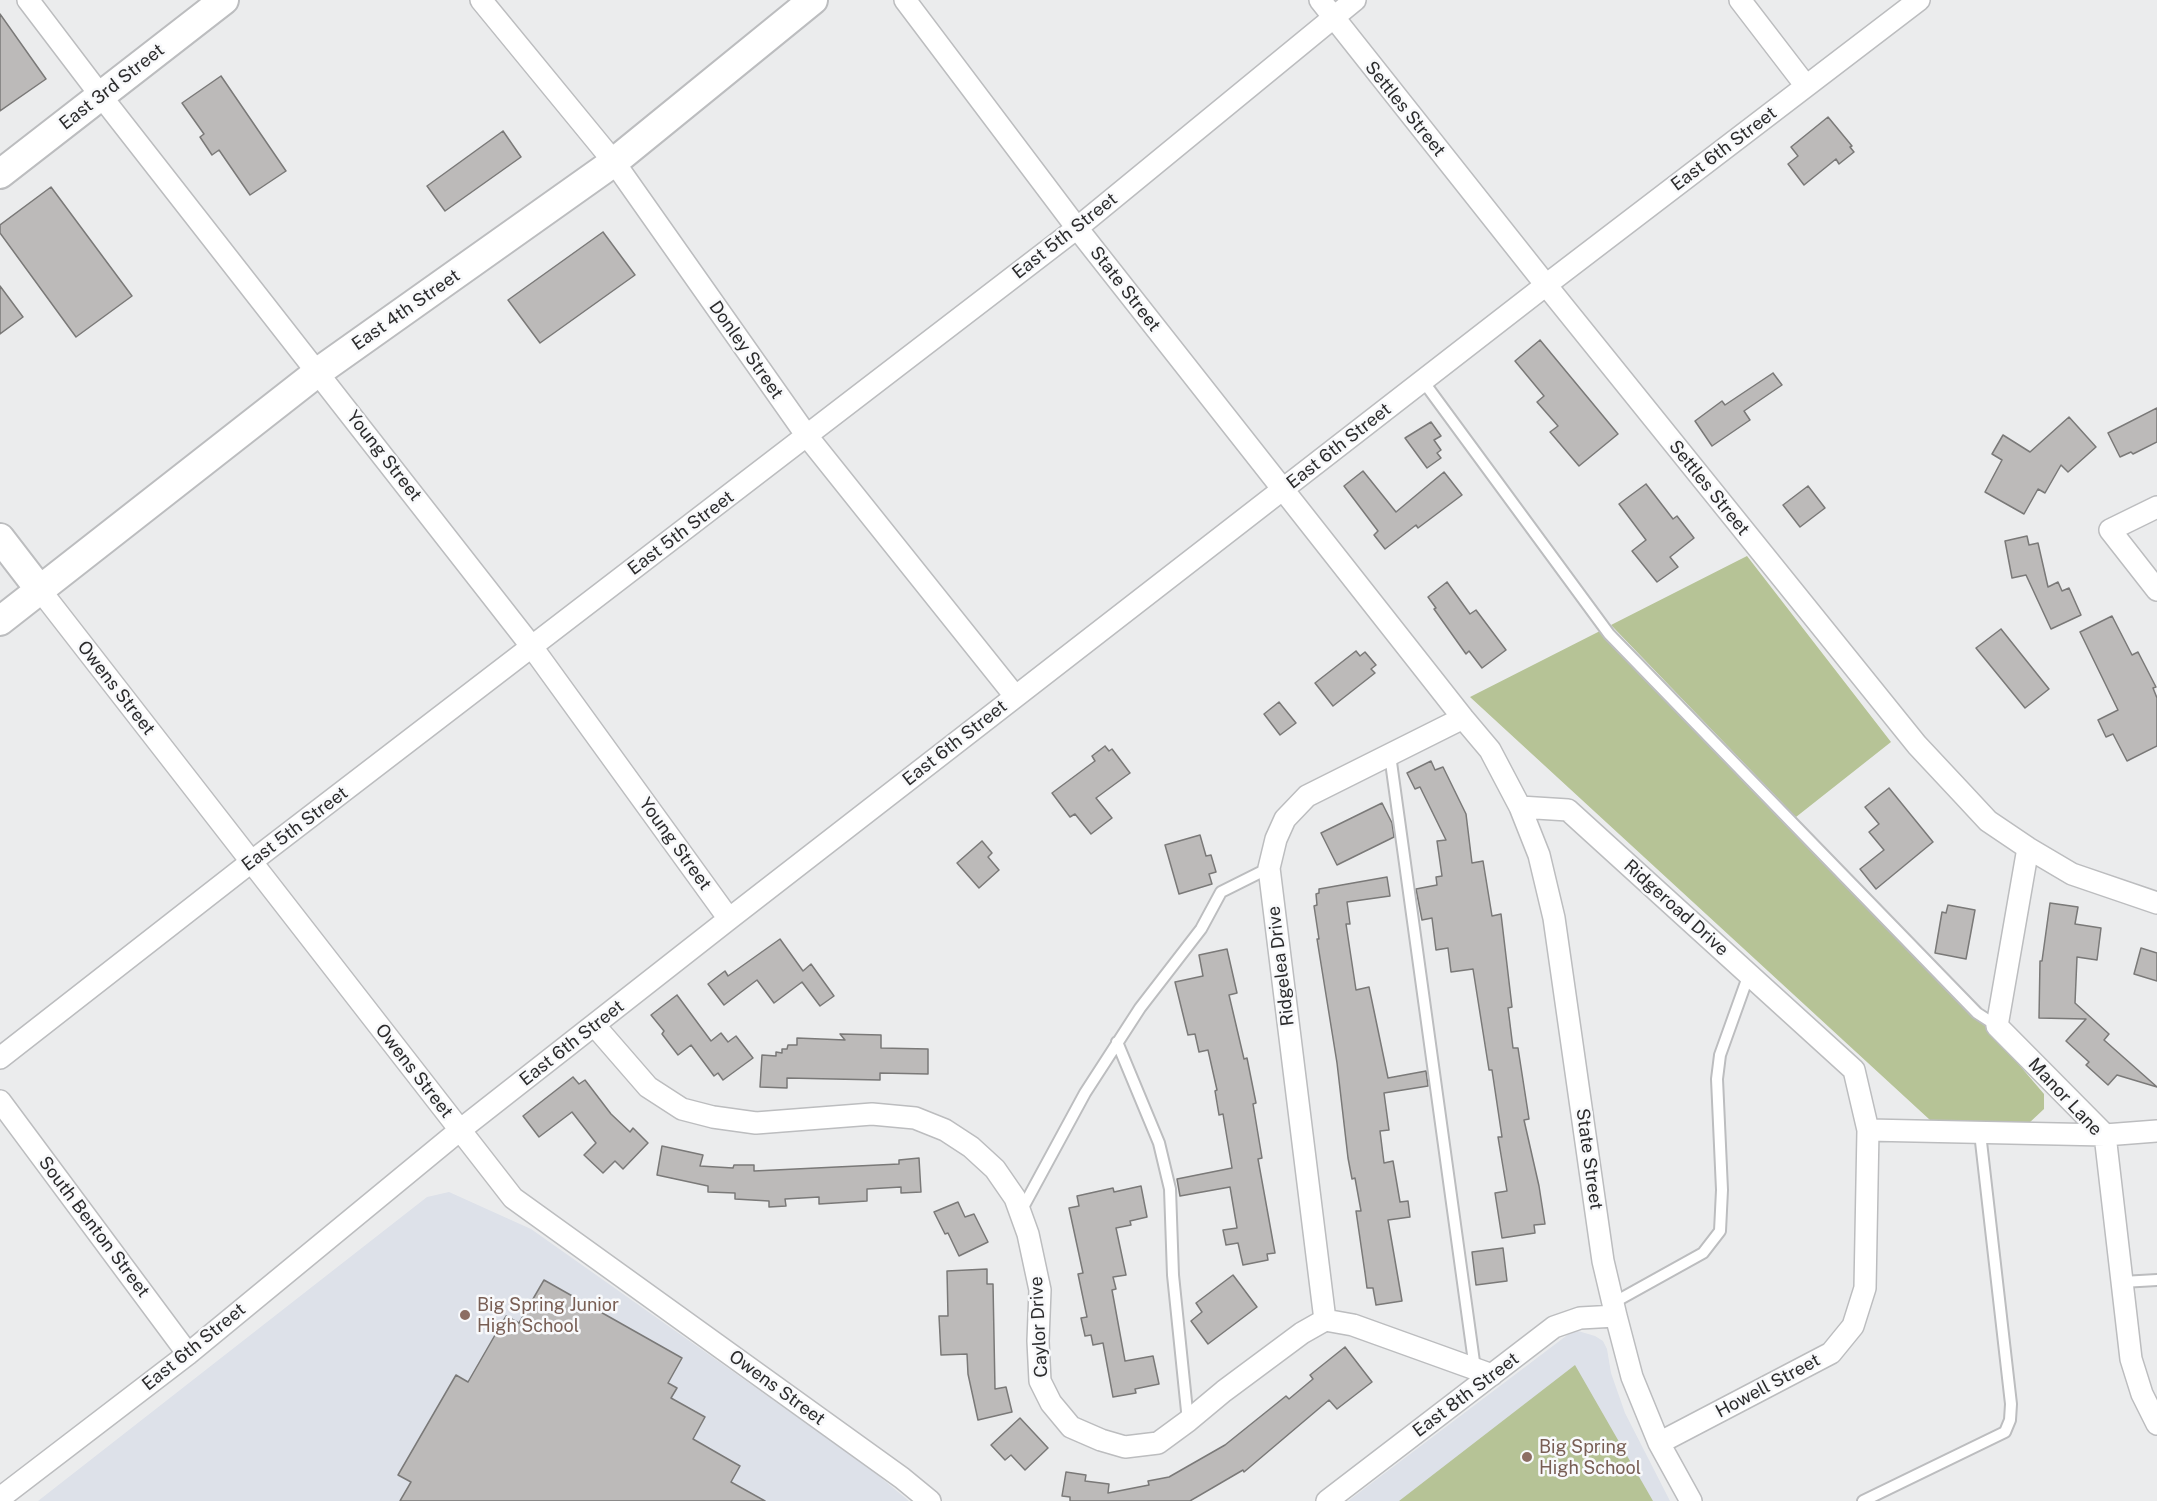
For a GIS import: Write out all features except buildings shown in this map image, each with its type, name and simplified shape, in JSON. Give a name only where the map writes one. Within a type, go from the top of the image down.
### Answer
[{"type":"main road","name":"East 3rd Street","points":[[0,174],[224,0]]},
{"type":"main road","name":"East 4th Street","points":[[0,621],[318,372],[614,162],[813,0]]},
{"type":"main road","name":"Owens Street","points":[[0,538],[40,590]]},
{"type":"street","name":"Young Street","points":[[28,0],[532,647],[729,919]]},
{"type":"street","name":"Donley Street","points":[[481,0],[614,162],[807,436],[1015,696]]},
{"type":"street","name":"State Street","points":[[905,0],[1077,228],[1283,490]]},
{"type":"street","name":"East 5th Street","points":[[0,1058],[1077,228],[1326,8],[1354,0]]},
{"type":"street","points":[[1740,0],[1806,86]]},
{"type":"street","name":"East 6th Street","points":[[0,1498],[188,1354],[460,1130],[729,919],[1546,285],[1919,0]]},
{"type":"street","name":"Settles Street","points":[[1326,8],[1917,746],[1988,821],[2028,848],[2072,874],[2157,903]]},
{"type":"street","points":[[1283,490],[1490,750],[1520,807]]},
{"type":"street","points":[[2157,507],[2110,530],[2157,590]]},
{"type":"street","name":"Owens Street","points":[[40,590],[513,1198],[902,1478],[930,1501]]},
{"type":"street","name":"Ridgelea Drive","points":[[1325,1320],[1269,868],[1276,839],[1285,819],[1307,796],[1463,718]]},
{"type":"street","name":"State Street","points":[[1520,807],[1539,855],[1554,918],[1603,1261],[1614,1309],[1632,1377],[1659,1443],[1691,1501]]},
{"type":"street","name":"Ridgeroad Drive","points":[[1520,807],[1568,810],[1854,1070],[1868,1130]]},
{"type":"street","points":[[1998,1026],[2028,848]]},
{"type":"street","points":[[2135,897],[2157,886]]},
{"type":"street","name":"Caylor Drive","points":[[595,1026],[648,1086],[682,1109],[713,1117],[756,1123],[873,1114],[915,1119],[945,1130],[971,1147],[995,1169],[1015,1198],[1028,1234],[1040,1290],[1038,1341],[1040,1381],[1051,1403],[1071,1427],[1101,1440],[1125,1447],[1158,1443],[1224,1390],[1302,1333],[1325,1320]]},
{"type":"street","name":"Manor Lane","points":[[1998,1026],[2105,1135],[2131,1359],[2142,1394],[2157,1424]]},
{"type":"street","name":"South Benton Street","points":[[0,1101],[188,1354]]},
{"type":"street","points":[[1868,1130],[2105,1135],[2157,1131]]},
{"type":"street","name":"Howell Street","points":[[1659,1443],[1831,1353],[1853,1326],[1865,1288],[1868,1130]]},
{"type":"street","name":"East 8th Street","points":[[1327,1501],[1484,1372],[1554,1327],[1614,1309]]},
{"type":"street","points":[[1325,1320],[1353,1325],[1484,1372]]},
{"type":"lane","points":[[1423,381],[1609,634],[1977,1013],[1998,1026]]},
{"type":"lane","points":[[1390,755],[1484,1372]]},
{"type":"lane","points":[[1020,1212],[1085,1093],[1140,1008],[1202,930],[1221,892],[1269,868]]},
{"type":"lane","points":[[1614,1309],[1703,1253],[1720,1231],[1722,1190],[1717,1079],[1719,1055],[1749,974]]},
{"type":"lane","points":[[1118,1042],[1159,1143],[1170,1189],[1173,1275],[1188,1421]]},
{"type":"lane","points":[[1863,1501],[2006,1432],[2010,1420],[2011,1404],[1980,1132]]},
{"type":"lane","points":[[2122,1282],[2157,1280]]},
{"type":"shaded area","name":"Big Spring Junior High School","points":[[449,1192],[531,1229],[868,1467],[909,1501],[38,1501],[427,1197]]},
{"type":"shaded area","name":"Big Spring High School","points":[[1578,1331],[1603,1341],[1625,1413],[1670,1501],[1348,1501],[1570,1333]]},
{"type":"green space","points":[[1747,556],[1891,742],[1796,817],[1611,625]]},
{"type":"green space","points":[[1600,631],[1987,1027],[2044,1094],[2044,1109],[2028,1124],[1930,1120],[1470,697]]},
{"type":"green space","points":[[1575,1365],[1653,1501],[1399,1501]]},
{"type":"place","name":"Big Spring Junior High School","points":[[465,1315]]},
{"type":"place","name":"Big Spring High School","points":[[1527,1457]]}]
